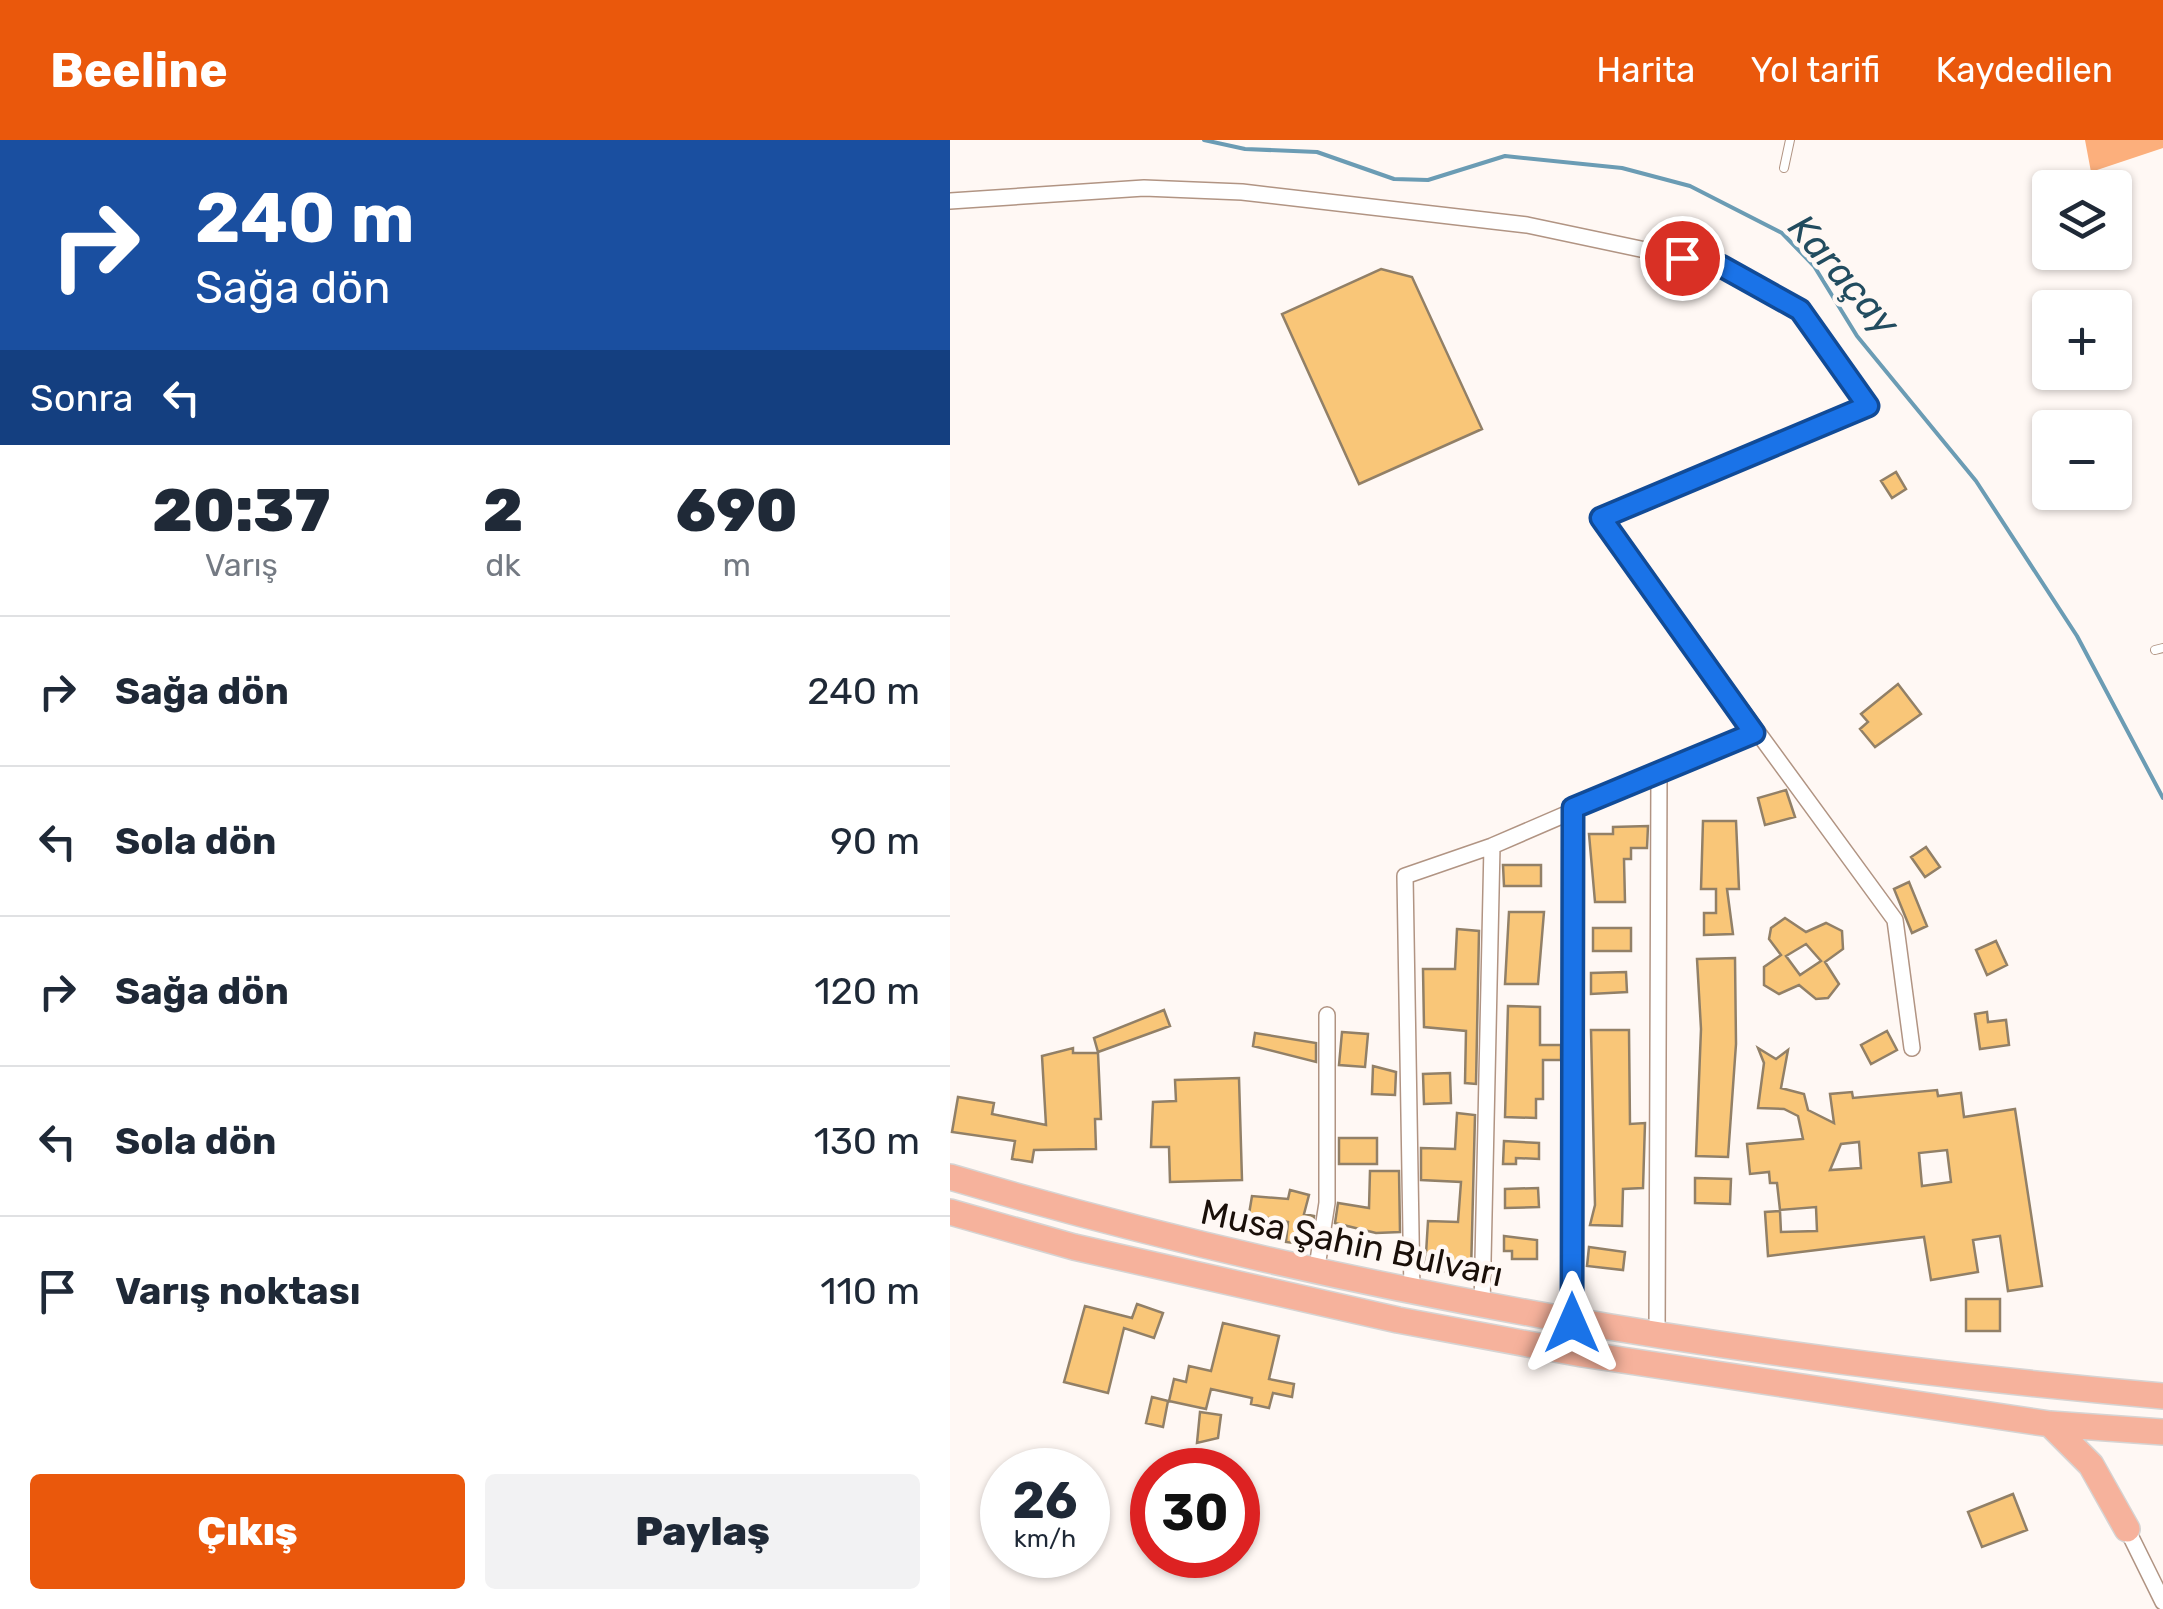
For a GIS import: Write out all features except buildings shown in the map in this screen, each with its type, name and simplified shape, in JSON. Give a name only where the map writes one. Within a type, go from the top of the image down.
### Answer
[{"type":"highway","name":"Musa Şahin Bulvarı","points":[[950,1177],[1113,1224],[1482,1308],[1657,1338],[1930,1374],[2163,1396]]},
{"type":"highway","name":"Musa Şahin Bulvarı","points":[[950,1212],[1074,1247],[1398,1320],[1582,1354],[2050,1424],[2163,1432]]},
{"type":"highway","points":[[2050,1424],[2090,1466],[2127,1529]]},
{"type":"street","points":[[950,201],[1144,188],[1242,192],[1526,224],[1721,266],[1800,310],[1868,406],[1601,518],[1754,733],[1895,920],[1912,1048]]},
{"type":"street","points":[[1412,1293],[1405,876],[1492,846],[1754,733]]},
{"type":"street","points":[[1657,1338],[1659,773]]},
{"type":"street","points":[[1572,1323],[1573,808]]},
{"type":"street","points":[[1482,1308],[1492,846]]},
{"type":"street","points":[[1316,1273],[1327,1204],[1328,1015]]},
{"type":"street","points":[[2127,1529],[2163,1602]]},
{"type":"lane","points":[[1784,168],[1790,140]]},
{"type":"shaded area","points":[[2085,140],[2163,140],[2163,148],[2091,170]]},
{"type":"waterway","name":"Karaçay","points":[[1204,140],[1245,149],[1317,152],[1394,179],[1428,180],[1505,156],[1622,168],[1690,186],[1782,233],[1814,266],[1857,336],[1976,481],[2077,636],[2163,798]]},
{"type":"route","points":[[1572,1323],[1573,808],[1754,733],[1601,518],[1868,406],[1800,310],[1721,266],[1682,258]]}]
